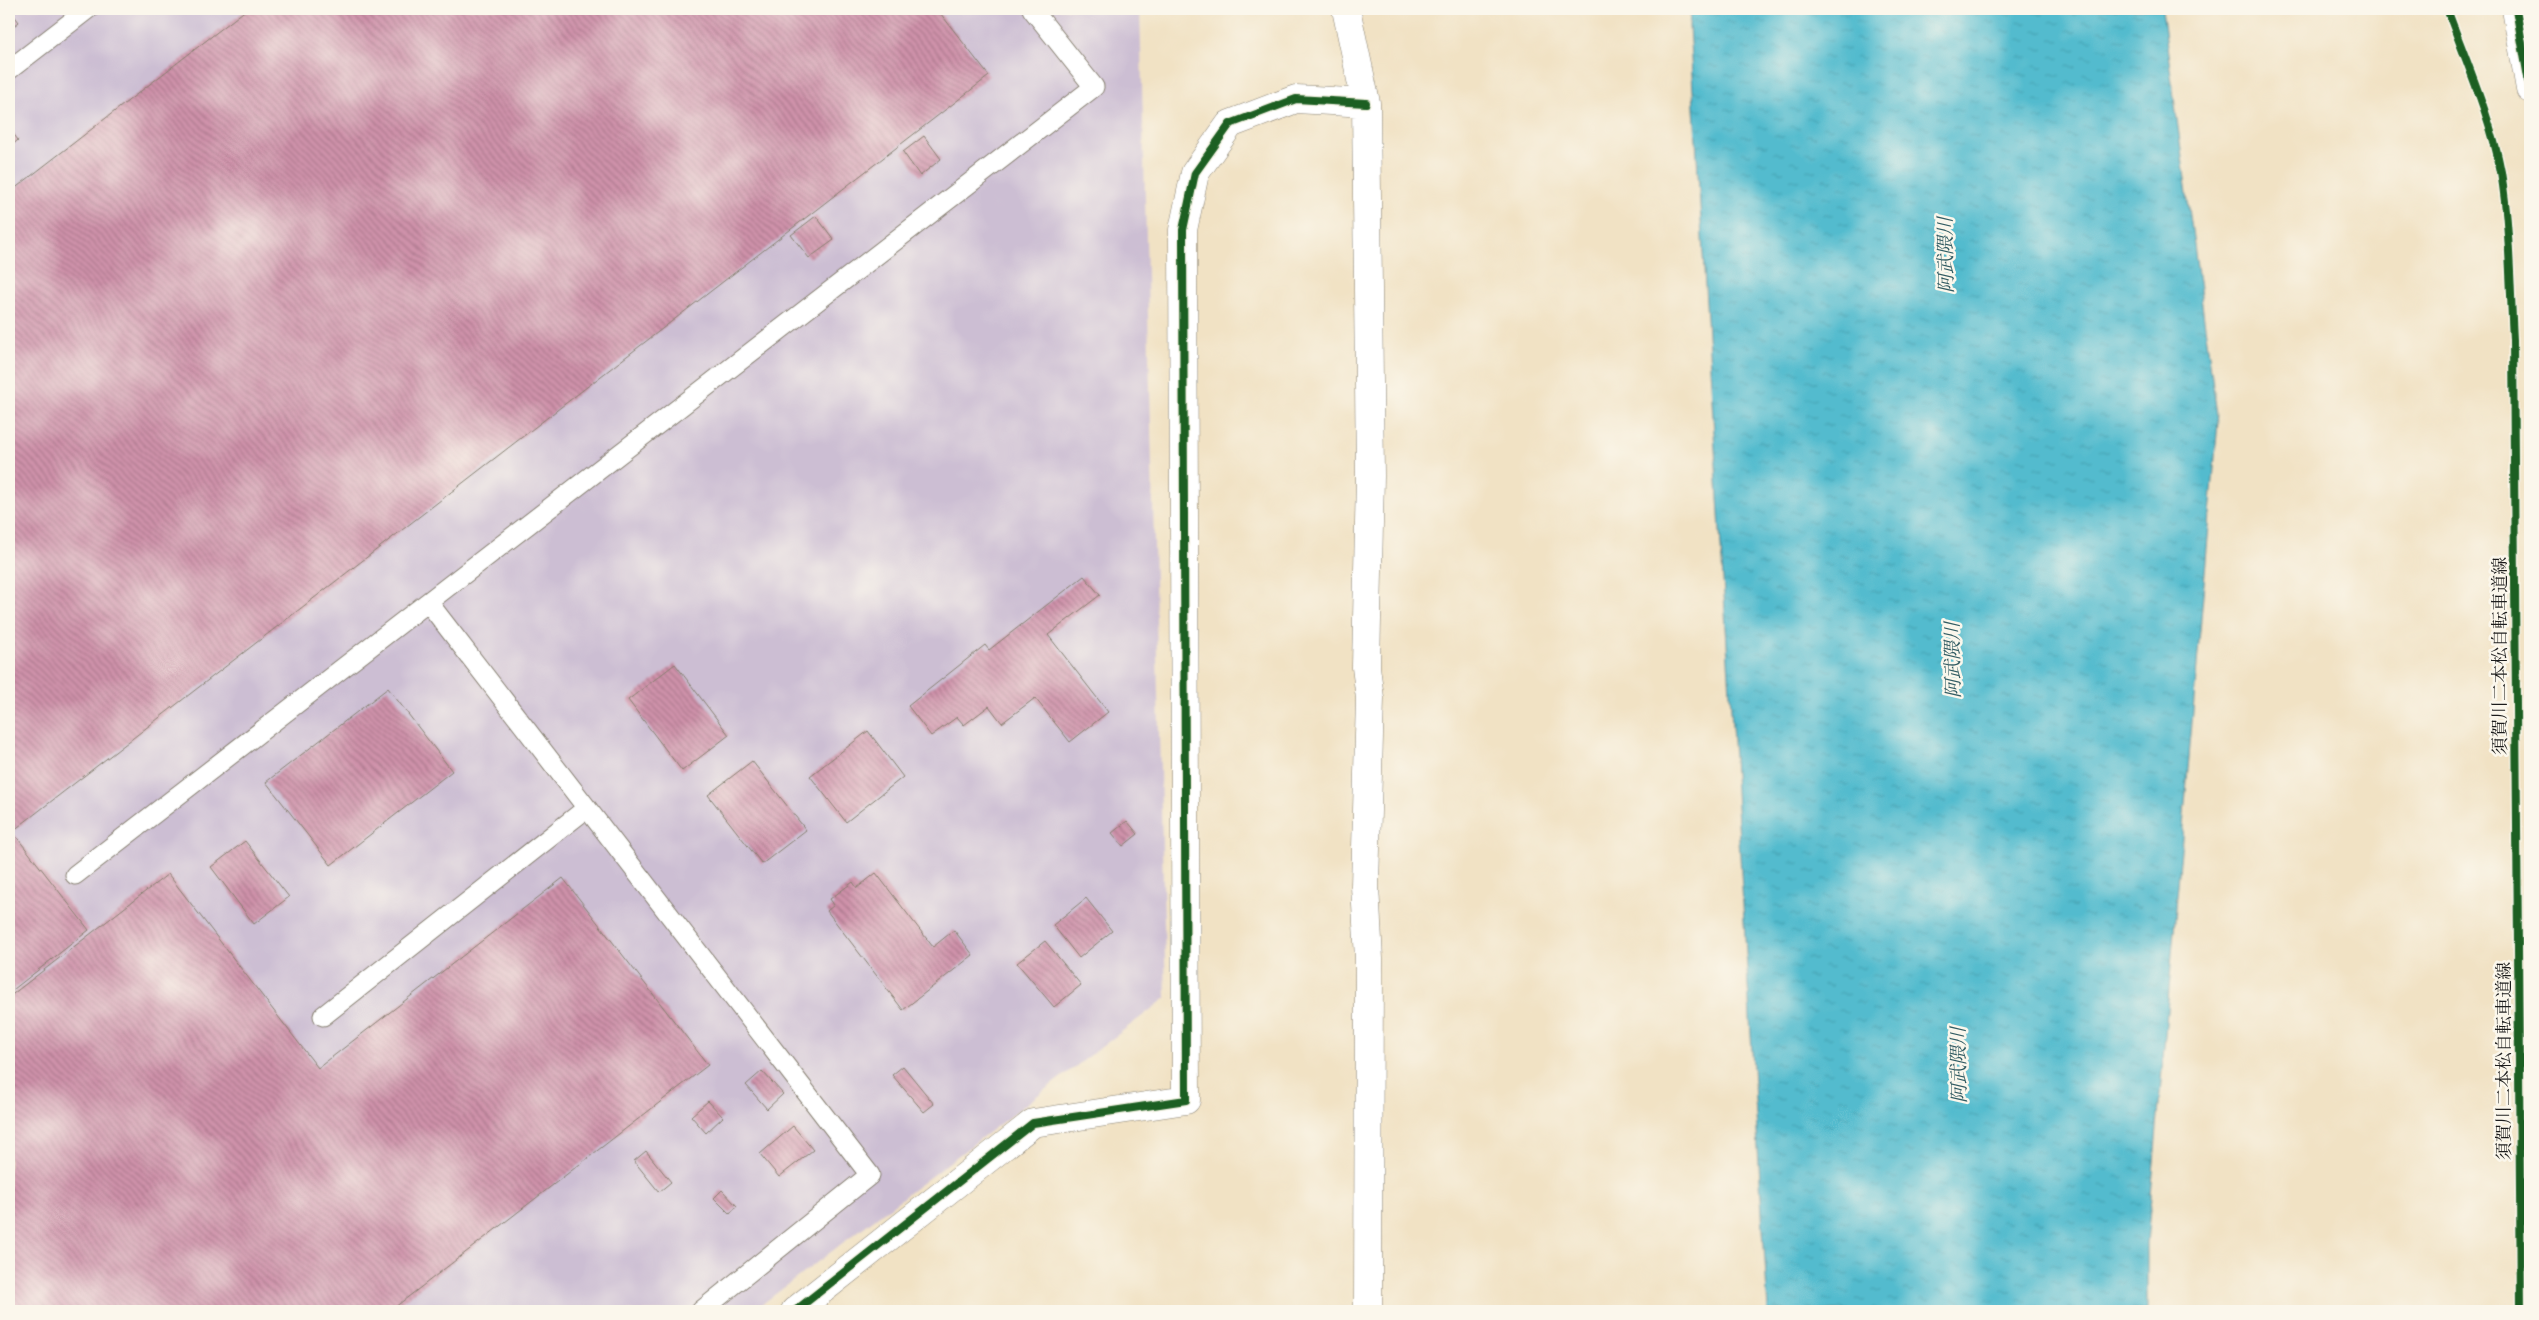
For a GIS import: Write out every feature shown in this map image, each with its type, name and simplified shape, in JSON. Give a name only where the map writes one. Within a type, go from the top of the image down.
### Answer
[{"type":"street","points":[[1346,9],[1366,103],[1370,476],[1366,667],[1370,698],[1365,886],[1369,959],[1368,1311]]},
{"type":"street","points":[[2516,9],[2530,89]]},
{"type":"street","points":[[795,1311],[1033,1123],[1186,1100],[1183,230],[1195,173],[1230,124],[1296,99],[1366,103]]},
{"type":"lane","points":[[9,70],[88,9]]},
{"type":"lane","points":[[75,875],[1094,87],[1032,9]]},
{"type":"lane","points":[[428,602],[870,1175],[701,1311]]},
{"type":"lane","points":[[323,1016],[587,808]]},
{"type":"shaded area","points":[[9,9],[1140,9],[1166,998],[753,1311],[9,1311]]},
{"type":"water","name":"阿武隈川","points":[[1691,9],[2162,9],[2218,422],[2147,1243],[2147,1311],[1768,1311],[1689,26]]},
{"type":"building","points":[[9,9],[19,22],[9,30]]},
{"type":"building","points":[[247,9],[937,9],[989,76],[9,834],[9,193]]},
{"type":"building","points":[[9,128],[18,140],[9,148]]},
{"type":"building","points":[[924,136],[941,159],[920,176],[903,152]]},
{"type":"building","points":[[816,216],[834,240],[809,258],[791,235]]},
{"type":"building","points":[[1084,576],[1100,595],[1048,635],[1108,712],[1070,742],[1035,698],[1002,723],[989,706],[964,725],[957,717],[931,736],[908,706],[985,645],[989,650]]},
{"type":"building","points":[[675,664],[729,735],[682,771],[628,700]]},
{"type":"building","points":[[388,688],[452,771],[331,865],[266,782]]},
{"type":"building","points":[[868,731],[903,777],[846,822],[810,776]]},
{"type":"building","points":[[752,761],[806,830],[762,864],[708,795]]},
{"type":"building","points":[[1127,821],[1138,834],[1123,846],[1112,833]]},
{"type":"building","points":[[15,835],[89,930],[9,993],[9,840]]},
{"type":"building","points":[[245,841],[289,897],[254,924],[211,867]]},
{"type":"building","points":[[876,873],[933,947],[954,930],[973,955],[903,1010],[827,911],[834,905],[830,899],[853,882],[857,888]]},
{"type":"building","points":[[168,874],[318,1068],[563,878],[708,1065],[390,1311],[9,1311],[9,997]]},
{"type":"building","points":[[1086,898],[1112,931],[1079,958],[1053,925]]},
{"type":"building","points":[[1045,941],[1081,985],[1054,1007],[1017,963]]},
{"type":"building","points":[[903,1066],[934,1104],[924,1112],[892,1075]]},
{"type":"building","points":[[762,1071],[783,1094],[767,1109],[746,1085]]},
{"type":"building","points":[[708,1101],[723,1117],[706,1133],[691,1116]]},
{"type":"building","points":[[793,1126],[813,1150],[779,1177],[760,1154]]},
{"type":"building","points":[[646,1151],[671,1182],[659,1192],[634,1161]]},
{"type":"building","points":[[722,1190],[737,1206],[730,1214],[714,1198]]},
{"type":"cycle path","name":"須賀川二本松自転車道線","points":[[2447,9],[2477,90],[2497,152],[2504,193],[2509,256],[2513,340],[2521,1311]]},
{"type":"cycle path","points":[[2516,9],[2530,89]]},
{"type":"cycle path","points":[[795,1311],[1033,1123],[1186,1100],[1183,230],[1195,173],[1230,124],[1296,99],[1366,103]]}]
